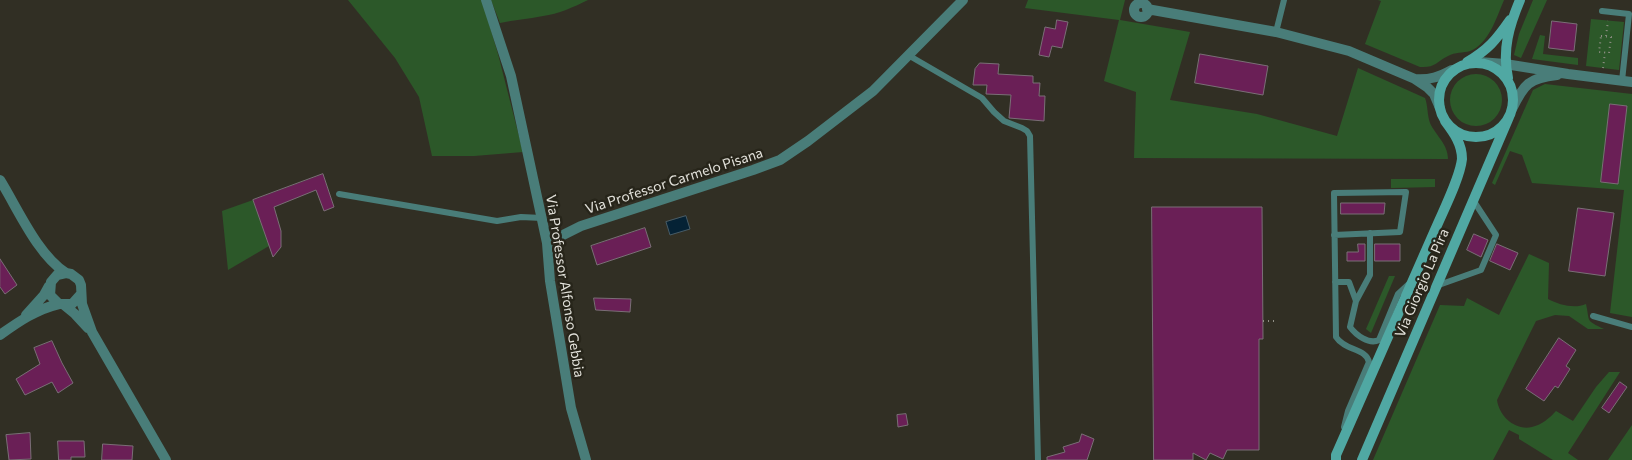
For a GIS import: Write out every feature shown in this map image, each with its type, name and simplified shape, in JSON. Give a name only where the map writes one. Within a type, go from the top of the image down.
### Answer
[{"type":"main road","points":[[1513,16],[1494,43],[1483,53],[1452,70],[1440,89],[1440,108],[1446,121],[1460,134],[1480,137],[1497,131],[1511,113],[1513,100],[1505,64],[1505,51],[1513,16],[1520,0]]},
{"type":"main road","points":[[1462,65],[1479,62],[1496,68],[1509,82]]},
{"type":"main road","name":"Via Giorgio La Pira","points":[[1362,460],[1511,113]]},
{"type":"main road","name":"Via Giorgio La Pira","points":[[1336,460],[1336,455],[1414,280],[1462,161],[1462,149],[1458,139],[1446,121]]},
{"type":"street","name":"Via Professor Alfonso Gebbia","points":[[486,0],[511,76],[542,218],[547,243],[550,281],[571,408],[586,460]]},
{"type":"street","name":"Via Professor Carmelo Pisana","points":[[547,243],[582,226],[780,160],[873,91],[963,0]]},
{"type":"street","points":[[1147,9],[1276,32],[1348,51],[1415,79],[1427,86],[1434,94],[1440,108]]},
{"type":"street","points":[[1479,62],[1627,81]]},
{"type":"street","points":[[1415,79],[1434,79],[1452,70]]},
{"type":"street","points":[[1511,113],[1524,86],[1546,76],[1568,74]]},
{"type":"street","points":[[0,180],[43,253],[50,271],[50,295],[75,314],[92,332]]},
{"type":"street","points":[[43,253],[55,266],[66,273],[76,276],[79,280],[82,304],[92,332],[166,460]]},
{"type":"street","points":[[22,320],[44,295],[56,275],[66,273]]},
{"type":"street","points":[[0,335],[22,320],[50,306],[72,304],[81,294]]},
{"type":"lane","points":[[1276,32],[1284,0]]},
{"type":"lane","points":[[1605,11],[1629,14],[1627,81]]},
{"type":"lane","points":[[908,55],[982,98],[1004,121],[1022,128],[1030,136],[1038,460]]},
{"type":"lane","points":[[1334,235],[1400,232],[1406,192],[1334,193],[1334,235],[1336,337],[1341,344],[1367,356],[1369,362],[1348,411],[1340,446]]},
{"type":"lane","points":[[339,194],[497,221],[521,217],[542,218]]},
{"type":"lane","points":[[1436,286],[1481,270],[1496,235],[1473,200]]},
{"type":"lane","points":[[1370,233],[1370,275],[1356,301],[1350,327],[1368,340],[1375,342],[1379,340],[1398,294],[1414,280]]},
{"type":"lane","points":[[1335,282],[1350,282],[1356,301]]},
{"type":"lane","points":[[1593,316],[1632,326]]},
{"type":"path","points":[[1605,11],[1606,36]]},
{"type":"path","points":[[1601,36],[1611,37],[1609,53],[1605,52],[1599,52],[1601,36]]},
{"type":"path","points":[[1602,78],[1605,52]]},
{"type":"path","points":[[1263,321],[1276,321]]},
{"type":"green space","points":[[348,0],[482,0],[523,152],[474,156],[432,156],[419,97],[395,58]]},
{"type":"green space","points":[[491,0],[588,0],[554,14],[500,23]]},
{"type":"green space","points":[[1028,0],[1125,0],[1120,20],[1190,32],[1170,100],[1257,114],[1337,136],[1358,68],[1425,98],[1430,123],[1444,144],[1448,159],[1134,158],[1136,92],[1104,81],[1119,20],[1025,8]]},
{"type":"green space","points":[[1378,0],[1504,0],[1492,29],[1477,47],[1470,51],[1451,55],[1432,66],[1420,67],[1365,44],[1381,1]]},
{"type":"green space","points":[[1533,0],[1547,0],[1521,58],[1514,55],[1519,34]]},
{"type":"green space","points":[[1591,19],[1624,22],[1619,70],[1586,66]]},
{"type":"green space","points":[[1540,35],[1545,36],[1543,54],[1578,58],[1578,65],[1532,59]]},
{"type":"green space","points":[[1471,74],[1481,74],[1495,81],[1502,95],[1502,105],[1495,119],[1481,126],[1471,126],[1461,122],[1454,115],[1450,105],[1450,95],[1454,85],[1461,78]]},
{"type":"green space","points":[[1545,84],[1632,94],[1632,317],[1610,313],[1624,190],[1532,183],[1522,155],[1510,151],[1495,185],[1492,183],[1533,90]]},
{"type":"green space","points":[[1391,179],[1435,179],[1435,187],[1391,188]]},
{"type":"green space","points":[[253,200],[269,246],[228,270],[222,211]]},
{"type":"green space","points":[[1529,254],[1549,263],[1548,299],[1567,306],[1586,304],[1589,320],[1604,329],[1588,329],[1569,316],[1555,315],[1536,321],[1497,400],[1498,406],[1504,417],[1520,427],[1526,428],[1539,425],[1556,411],[1573,421],[1596,387],[1609,372],[1620,372],[1568,453],[1578,460],[1553,460],[1519,439],[1519,435],[1509,430],[1493,460],[1373,460],[1440,305],[1464,306],[1467,298],[1499,315]]},
{"type":"green space","points":[[1389,276],[1395,276],[1371,333],[1366,329]]},
{"type":"green space","points":[[1632,425],[1632,460],[1608,460]]},
{"type":"water","points":[[686,216],[690,229],[670,235],[666,222]]},
{"type":"building","points":[[1057,20],[1068,22],[1062,48],[1052,46],[1049,57],[1039,55],[1045,27],[1055,29]]},
{"type":"building","points":[[1552,21],[1577,24],[1574,51],[1549,48]]},
{"type":"building","points":[[1200,54],[1268,66],[1263,95],[1195,83]]},
{"type":"building","points":[[980,63],[999,64],[998,74],[1033,76],[1033,83],[1040,83],[1039,96],[1045,96],[1044,121],[1009,118],[1011,95],[986,94],[987,85],[973,85],[975,69]]},
{"type":"building","points":[[1610,104],[1627,106],[1618,184],[1601,182]]},
{"type":"building","points":[[323,174],[334,207],[324,211],[316,190],[274,207],[281,231],[281,247],[273,257],[253,200]]},
{"type":"building","points":[[1341,203],[1385,203],[1384,214],[1341,214]]},
{"type":"building","points":[[1152,207],[1262,207],[1263,339],[1259,339],[1259,450],[1227,450],[1223,459],[1210,453],[1206,460],[1193,453],[1193,460],[1154,460]]},
{"type":"building","points":[[1578,208],[1614,213],[1605,276],[1569,271]]},
{"type":"building","points":[[645,228],[651,247],[597,265],[591,246]]},
{"type":"building","points":[[1474,234],[1488,240],[1481,257],[1467,250]]},
{"type":"building","points":[[1358,244],[1365,244],[1365,261],[1347,261],[1347,252],[1358,252]]},
{"type":"building","points":[[1375,244],[1400,244],[1400,261],[1375,261]]},
{"type":"building","points":[[1497,244],[1518,253],[1510,270],[1490,261]]},
{"type":"building","points":[[0,259],[17,285],[5,294],[0,287]]},
{"type":"building","points":[[594,298],[631,299],[630,312],[596,310]]},
{"type":"building","points":[[1559,338],[1576,350],[1566,366],[1570,369],[1558,388],[1555,386],[1544,401],[1526,389]]},
{"type":"building","points":[[52,341],[73,383],[58,393],[52,382],[25,395],[16,379],[40,364],[34,348]]},
{"type":"building","points":[[1620,382],[1627,387],[1609,413],[1602,408]]},
{"type":"building","points":[[906,414],[908,425],[898,427],[897,415]]},
{"type":"building","points":[[30,433],[31,459],[9,460],[6,435]]},
{"type":"building","points":[[1082,434],[1094,439],[1087,460],[1047,460],[1047,457],[1065,452],[1063,447],[1079,442]]},
{"type":"building","points":[[58,441],[84,441],[85,457],[71,457],[71,460],[59,460]]},
{"type":"building","points":[[103,444],[133,446],[132,460],[102,460]]}]
